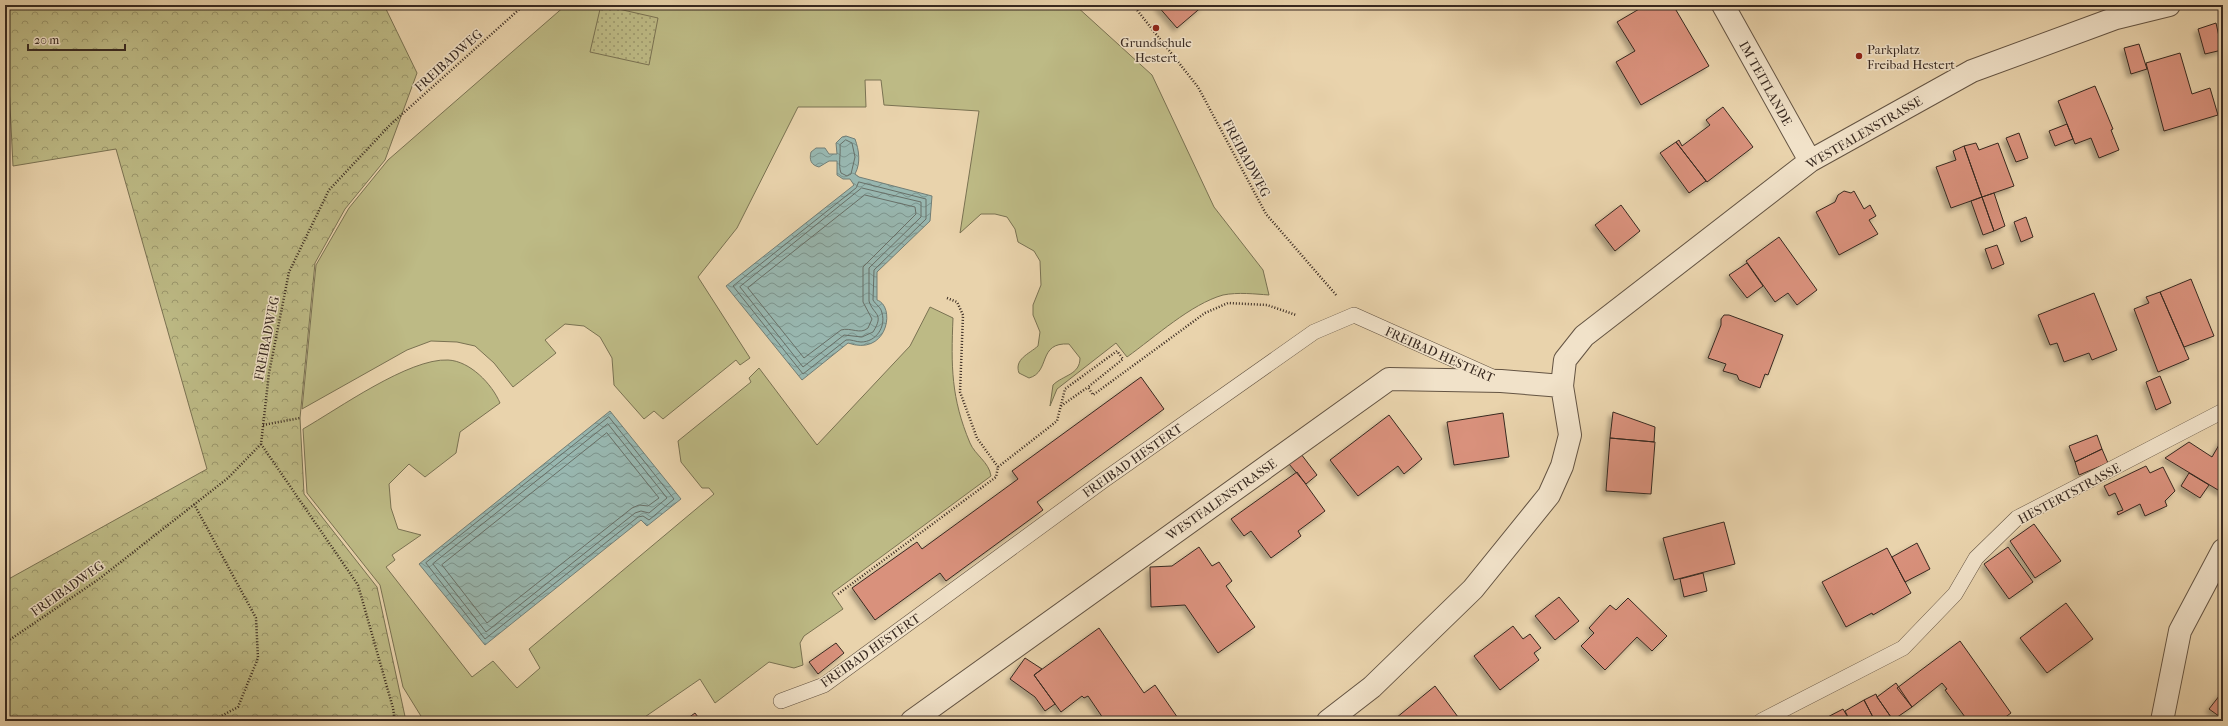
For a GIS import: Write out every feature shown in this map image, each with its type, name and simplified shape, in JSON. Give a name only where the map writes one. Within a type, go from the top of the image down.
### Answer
[{"type":"street","name":"IM TEITLANDE","points":[[1723,5],[1810,161]]},
{"type":"street","name":"WESTFALENSTRASSE","points":[[1328,721],[1372,687],[1473,589],[1548,495],[1562,466],[1570,435],[1562,386],[1565,360],[1584,336],[1810,161],[1972,71],[2116,18],[2169,5]]},
{"type":"street","name":"WESTFALENSTRASSE","points":[[912,721],[1389,379],[1501,381],[1562,386]]},
{"type":"street","points":[[2162,721],[2180,631],[2223,550]]},
{"type":"lane","name":"FREIBAD HESTERT","points":[[782,701],[824,685],[1098,484],[1314,332],[1354,315],[1501,381]]},
{"type":"lane","name":"HESTERTSTRASSE","points":[[1761,721],[1903,648],[1955,594],[1976,558],[2017,518],[2223,411]]},
{"type":"path","name":"FREIBADWEG","points":[[5,642],[99,579],[228,478],[261,444],[269,373],[289,272],[329,190],[390,125],[524,5]]},
{"type":"path","name":"FREIBADWEG","points":[[1130,5],[1137,10],[1198,87],[1266,214],[1354,315]]},
{"type":"path","points":[[947,298],[957,302],[963,315],[960,392],[977,438],[998,467]]},
{"type":"path","points":[[1088,387],[1093,395],[1205,313],[1228,303],[1267,305],[1292,313],[1307,322],[1314,332]]},
{"type":"path","points":[[838,594],[996,477],[998,467],[1057,420],[1065,389],[1117,351],[1123,359],[1061,407]]},
{"type":"path","points":[[263,425],[300,418]]},
{"type":"path","points":[[261,444],[358,585],[393,708],[395,721]]},
{"type":"path","points":[[194,504],[256,618],[258,658],[238,707],[212,721]]},
{"type":"green space","points":[[5,5],[384,5],[417,73],[385,160],[345,209],[315,263],[300,418],[304,494],[377,587],[406,721],[5,721],[5,581],[207,469],[116,149],[13,166]]},
{"type":"green space","points":[[566,5],[1075,5],[1152,75],[1214,207],[1263,270],[1269,295],[1235,294],[1223,295],[1211,299],[1186,313],[1127,357],[1116,343],[1057,389],[1050,406],[1053,385],[1077,368],[1080,358],[1069,344],[1059,345],[1052,348],[1048,352],[1040,370],[1036,375],[1029,378],[1019,373],[1018,368],[1020,360],[1038,346],[1040,332],[1033,315],[1033,305],[1041,285],[1040,261],[1034,251],[1018,242],[1015,229],[1007,217],[995,214],[981,214],[960,233],[979,111],[884,105],[881,80],[865,80],[866,107],[798,107],[737,228],[698,277],[750,358],[740,365],[736,360],[663,419],[654,411],[644,419],[614,385],[612,358],[600,337],[584,326],[565,324],[545,340],[556,353],[513,387],[494,363],[475,346],[457,342],[431,341],[407,350],[302,409],[316,265],[349,208],[388,160]]},
{"type":"green space","points":[[601,5],[658,18],[649,65],[590,52]]},
{"type":"green space","points":[[930,307],[953,318],[952,367],[959,411],[970,443],[988,467],[991,476],[832,593],[843,609],[804,636],[800,643],[803,665],[794,668],[769,662],[715,703],[700,679],[639,721],[424,721],[403,687],[380,585],[307,493],[303,429],[374,386],[414,367],[432,362],[448,360],[464,364],[486,381],[492,388],[500,403],[460,432],[456,453],[425,477],[409,464],[389,484],[391,508],[398,529],[421,535],[392,555],[395,560],[386,567],[472,677],[493,661],[517,688],[540,668],[529,649],[714,494],[709,488],[702,488],[681,462],[678,441],[751,382],[749,378],[759,368],[817,445],[910,346]]},
{"type":"water","points":[[846,136],[855,139],[858,148],[859,161],[855,174],[859,177],[932,196],[930,221],[877,272],[877,300],[883,304],[886,311],[887,320],[885,329],[880,337],[872,343],[862,345],[848,343],[802,380],[726,286],[854,185],[850,179],[843,179],[837,175],[837,161],[829,161],[819,167],[812,163],[810,157],[811,152],[816,148],[825,148],[829,154],[837,154],[836,143],[842,137]]},
{"type":"water","points":[[610,411],[681,499],[647,526],[641,520],[485,645],[419,564]]},
{"type":"building","points":[[1157,5],[1204,5],[1177,28]]},
{"type":"building","points":[[1646,5],[1673,5],[1709,66],[1641,105],[1616,62],[1635,51],[1617,22]]},
{"type":"building","points":[[2216,23],[2222,50],[2205,54],[2198,29]]},
{"type":"building","points":[[2139,44],[2147,69],[2131,74],[2124,48]]},
{"type":"building","points":[[2180,53],[2192,94],[2210,88],[2218,115],[2164,131],[2146,63]]},
{"type":"building","points":[[2095,86],[2113,129],[2111,130],[2119,150],[2099,158],[2091,138],[2075,144],[2058,101]]},
{"type":"building","points":[[1723,107],[1753,147],[1707,182],[1676,142],[1679,140],[1682,146],[1710,125],[1706,120]]},
{"type":"building","points":[[2067,124],[2073,139],[2055,146],[2049,131]]},
{"type":"building","points":[[2019,133],[2028,158],[2016,162],[2006,138]]},
{"type":"building","points":[[1676,142],[1706,181],[1689,193],[1660,153]]},
{"type":"building","points":[[1976,143],[1979,150],[1998,143],[2014,186],[1982,197],[1964,146]]},
{"type":"building","points":[[1964,146],[1982,197],[1951,208],[1936,167],[1956,160],[1953,151]]},
{"type":"building","points":[[1844,191],[1851,193],[1854,191],[1864,209],[1870,205],[1876,216],[1869,220],[1878,234],[1839,255],[1816,212],[1835,202],[1838,195]]},
{"type":"building","points":[[1994,193],[2005,226],[1994,231],[1982,197]]},
{"type":"building","points":[[1982,197],[1994,231],[1983,235],[1971,201]]},
{"type":"building","points":[[1621,205],[1640,231],[1615,251],[1595,225]]},
{"type":"building","points":[[2026,217],[2033,237],[2021,242],[2014,222]]},
{"type":"building","points":[[1779,237],[1817,290],[1797,305],[1788,293],[1775,302],[1746,261]]},
{"type":"building","points":[[1997,245],[2004,264],[1992,269],[1985,249]]},
{"type":"building","points":[[1747,263],[1763,286],[1747,298],[1729,275]]},
{"type":"building","points":[[2191,279],[2214,336],[2184,347],[2160,292]]},
{"type":"building","points":[[2160,292],[2189,359],[2158,372],[2134,309],[2149,303],[2146,297]]},
{"type":"building","points":[[2094,293],[2117,350],[2092,360],[2089,353],[2064,362],[2057,343],[2050,345],[2038,315]]},
{"type":"building","points":[[1724,315],[1729,315],[1783,335],[1768,375],[1765,374],[1760,388],[1739,380],[1737,375],[1723,371],[1726,364],[1708,358],[1721,325],[1721,319]]},
{"type":"building","points":[[2160,376],[2171,403],[2156,410],[2146,382]]},
{"type":"building","points":[[1141,377],[1164,409],[1037,502],[1043,510],[946,581],[940,573],[875,620],[852,588],[917,542],[922,549],[1018,479],[1012,471]]},
{"type":"building","points":[[1613,412],[1655,427],[1654,442],[1610,438]]},
{"type":"building","points":[[1503,413],[1509,457],[1454,465],[1447,422]]},
{"type":"building","points":[[1389,415],[1422,459],[1404,474],[1398,466],[1358,496],[1330,460]]},
{"type":"building","points":[[2097,435],[2102,449],[2075,462],[2069,446]]},
{"type":"building","points":[[1610,438],[1655,442],[1651,494],[1606,491]]},
{"type":"building","points":[[2223,438],[2223,493],[2165,458],[2189,442],[2212,457]]},
{"type":"building","points":[[2102,449],[2108,463],[2079,475],[2075,462]]},
{"type":"building","points":[[1301,454],[1317,475],[1306,484],[1289,464]]},
{"type":"building","points":[[2146,466],[2150,473],[2163,467],[2175,491],[2165,501],[2167,506],[2145,516],[2140,504],[2118,515],[2117,512],[2123,510],[2115,493],[2109,496],[2104,486]]},
{"type":"building","points":[[1297,472],[1325,511],[1298,531],[1301,536],[1271,558],[1251,531],[1244,536],[1231,519]]},
{"type":"building","points":[[2189,473],[2209,485],[2200,498],[2181,486]]},
{"type":"building","points":[[1724,522],[1735,564],[1674,580],[1663,538]]},
{"type":"building","points":[[2034,524],[2061,561],[2035,578],[2010,541]]},
{"type":"building","points":[[1917,543],[1930,569],[1905,582],[1892,557]]},
{"type":"building","points":[[1199,547],[1212,566],[1219,562],[1232,581],[1226,586],[1255,627],[1218,653],[1185,605],[1151,607],[1150,567],[1172,566]]},
{"type":"building","points":[[2008,547],[2033,582],[2009,599],[1984,564]]},
{"type":"building","points":[[1887,548],[1911,593],[1873,615],[1872,613],[1846,627],[1822,582]]},
{"type":"building","points":[[1703,573],[1707,591],[1684,597],[1680,579]]},
{"type":"building","points":[[1559,597],[1579,621],[1555,640],[1535,616]]},
{"type":"building","points":[[1628,598],[1667,636],[1652,651],[1637,637],[1605,670],[1581,646],[1594,633],[1589,628],[1610,605],[1616,610]]},
{"type":"building","points":[[2066,603],[2093,639],[2047,673],[2020,638]]},
{"type":"building","points":[[1513,626],[1523,639],[1530,634],[1541,648],[1534,653],[1539,660],[1500,690],[1474,656]]},
{"type":"building","points":[[1099,628],[1144,693],[1155,685],[1180,721],[1105,721],[1088,696],[1084,698],[1082,696],[1061,712],[1034,675]]},
{"type":"building","points":[[1960,641],[2011,713],[2000,721],[1968,721],[1945,690],[1947,689],[1942,683],[1912,707],[1897,688]]},
{"type":"building","points":[[836,643],[844,653],[818,674],[809,662]]},
{"type":"building","points":[[1025,658],[1042,669],[1034,675],[1055,704],[1045,711],[1035,697],[1010,679]]},
{"type":"building","points":[[1896,683],[1912,707],[1893,720],[1877,697]]},
{"type":"building","points":[[1435,686],[1461,721],[1399,721],[1396,718]]},
{"type":"building","points":[[2223,691],[2223,719],[2209,709]]},
{"type":"building","points":[[1876,694],[1893,720],[1875,721],[1864,700]]},
{"type":"building","points":[[1864,700],[1875,721],[1850,721],[1845,711]]},
{"type":"building","points":[[1843,709],[1850,721],[1820,721]]},
{"type":"building","points":[[695,713],[701,721],[684,721]]},
{"type":"place","name":"Grundschule Hestert","points":[[1156,28]]},
{"type":"place","name":"Parkplatz Freibad Hestert","points":[[1859,56]]}]
